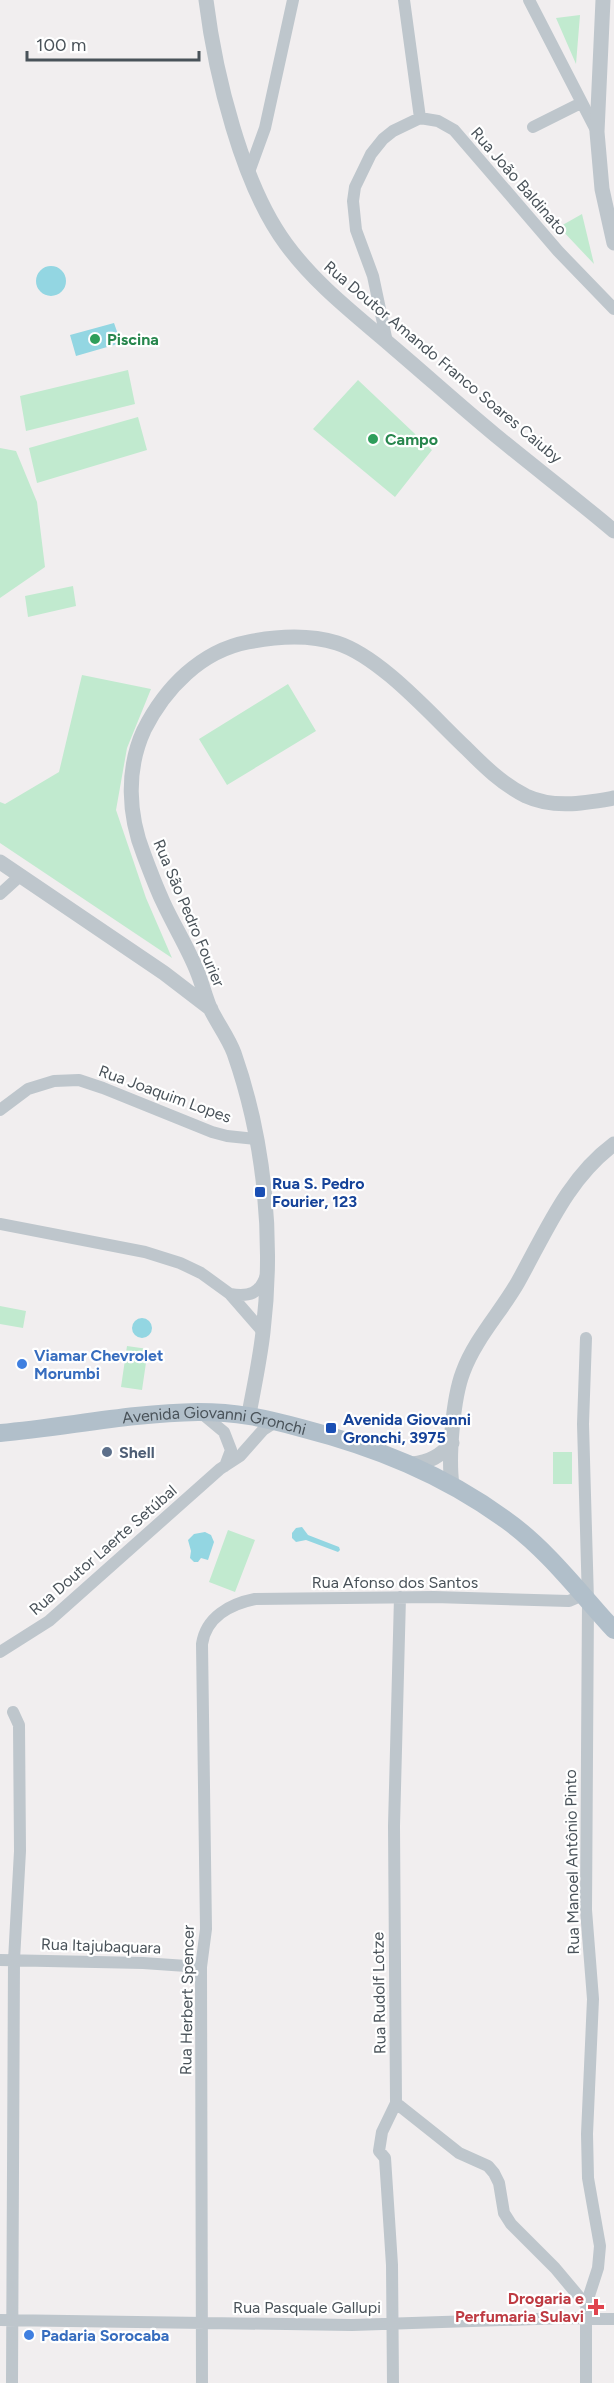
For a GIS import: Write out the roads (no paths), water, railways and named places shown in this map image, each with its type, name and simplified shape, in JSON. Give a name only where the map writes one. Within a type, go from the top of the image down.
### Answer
[{"type":"main road","name":"Avenida Giovanni Gronchi","points":[[0,1433],[137,1415],[200,1412],[249,1414],[341,1438],[412,1464],[452,1485],[508,1520],[557,1566],[614,1630]]},
{"type":"street","name":"Rua Doutor Amando Franco Soares Caiuby","points":[[206,0],[209,26],[238,144],[258,196],[270,219],[297,259],[336,299],[494,434],[614,531]]},
{"type":"street","points":[[249,172],[265,128],[293,0]]},
{"type":"street","points":[[387,342],[373,276],[356,230],[353,194],[371,154],[383,139],[393,131],[420,118],[404,0]]},
{"type":"street","points":[[529,0],[597,132]]},
{"type":"street","points":[[603,0],[597,132],[602,189],[614,243]]},
{"type":"street","points":[[533,127],[581,103]]},
{"type":"street","name":"Rua João Baldinato","points":[[420,118],[438,121],[454,130],[558,251],[614,309]]},
{"type":"street","name":"Rua São Pedro Fourier","points":[[249,1414],[263,1332],[267,1272],[264,1189],[246,1090],[233,1049],[211,1010],[190,957],[163,902],[141,849],[135,828],[130,782],[140,739],[151,716],[174,684],[212,655],[231,647],[263,639],[298,637],[339,644],[376,665],[484,766],[517,791],[530,798],[550,803],[569,804],[614,798]]},
{"type":"street","points":[[0,862],[164,973],[211,1010]]},
{"type":"street","points":[[0,894],[21,875]]},
{"type":"street","points":[[164,973],[171,974],[181,969],[190,957]]},
{"type":"street","name":"Rua Joaquim Lopes","points":[[0,1110],[28,1089],[54,1081],[79,1080],[212,1132],[256,1139]]},
{"type":"street","points":[[452,1485],[449,1469],[458,1391],[463,1372],[472,1353],[518,1282],[574,1182],[596,1158],[614,1144]]},
{"type":"street","points":[[0,1224],[164,1257],[201,1273],[230,1294],[263,1332]]},
{"type":"street","points":[[230,1294],[244,1296],[260,1290],[267,1272]]},
{"type":"street","name":"Rua Manoel Antônio Pinto","points":[[585,1338],[583,1424],[586,1910],[592,1999],[587,2134],[588,2178],[600,2246],[598,2268],[586,2312],[586,2383]]},
{"type":"street","points":[[200,1412],[224,1432],[228,1441],[231,1450],[222,1468]]},
{"type":"street","name":"Rua Doutor Laerte Setúbal","points":[[0,1652],[48,1622],[222,1468],[240,1456],[263,1430],[277,1421]]},
{"type":"street","points":[[412,1464],[438,1457],[452,1443]]},
{"type":"street","name":"Rua Afonso dos Santos","points":[[212,1620],[235,1604],[255,1599],[400,1597],[569,1601],[585,1598]]},
{"type":"street","name":"Rua Rudolf Lotze","points":[[393,2383],[392,2265],[385,2158],[379,2151],[382,2132],[396,2103],[394,1826],[400,1597]]},
{"type":"street","name":"Rua Herbert Spencer","points":[[202,2383],[201,1967],[206,1929],[202,1644],[204,1632],[212,1620]]},
{"type":"street","points":[[12,2383],[14,1960],[20,1828],[20,1725],[13,1712]]},
{"type":"street","name":"Rua Itajubaquara","points":[[0,1960],[143,1963],[201,1967]]},
{"type":"street","points":[[396,2103],[459,2153],[488,2166],[499,2183],[504,2213],[510,2224],[555,2268],[586,2312]]},
{"type":"street","name":"Rua Pasquale Gallupi","points":[[0,2320],[393,2324],[586,2312],[614,2319]]},
{"type":"water","points":[[51,266],[61,271],[66,281],[61,291],[51,296],[41,291],[36,281],[41,271]]},
{"type":"water","name":"Piscina","points":[[114,323],[121,343],[76,356],[70,335]]},
{"type":"water","points":[[138,1318],[146,1318],[152,1324],[152,1332],[146,1338],[138,1338],[132,1332],[132,1324]]},
{"type":"water","points":[[302,1527],[308,1535],[339,1547],[340,1550],[338,1552],[306,1540],[296,1542],[292,1538],[292,1533],[296,1528]]},
{"type":"water","points":[[205,1532],[211,1535],[214,1542],[208,1560],[201,1558],[198,1562],[194,1562],[190,1558],[188,1540],[194,1534]]},
{"type":"place","name":"Piscina","points":[[95,339]]},
{"type":"place","name":"Campo","points":[[373,439]]},
{"type":"place","name":"Rua S. Pedro Fourier, 123","points":[[260,1192]]},
{"type":"place","name":"Viamar Chevrolet Morumbi","points":[[22,1364]]},
{"type":"place","name":"Avenida Giovanni Gronchi, 3975","points":[[331,1428]]},
{"type":"place","name":"Shell","points":[[107,1452]]},
{"type":"place","name":"Drogaria e Perfumaria Sulavi","points":[[596,2307]]},
{"type":"place","name":"Padaria Sorocaba","points":[[29,2335]]}]
